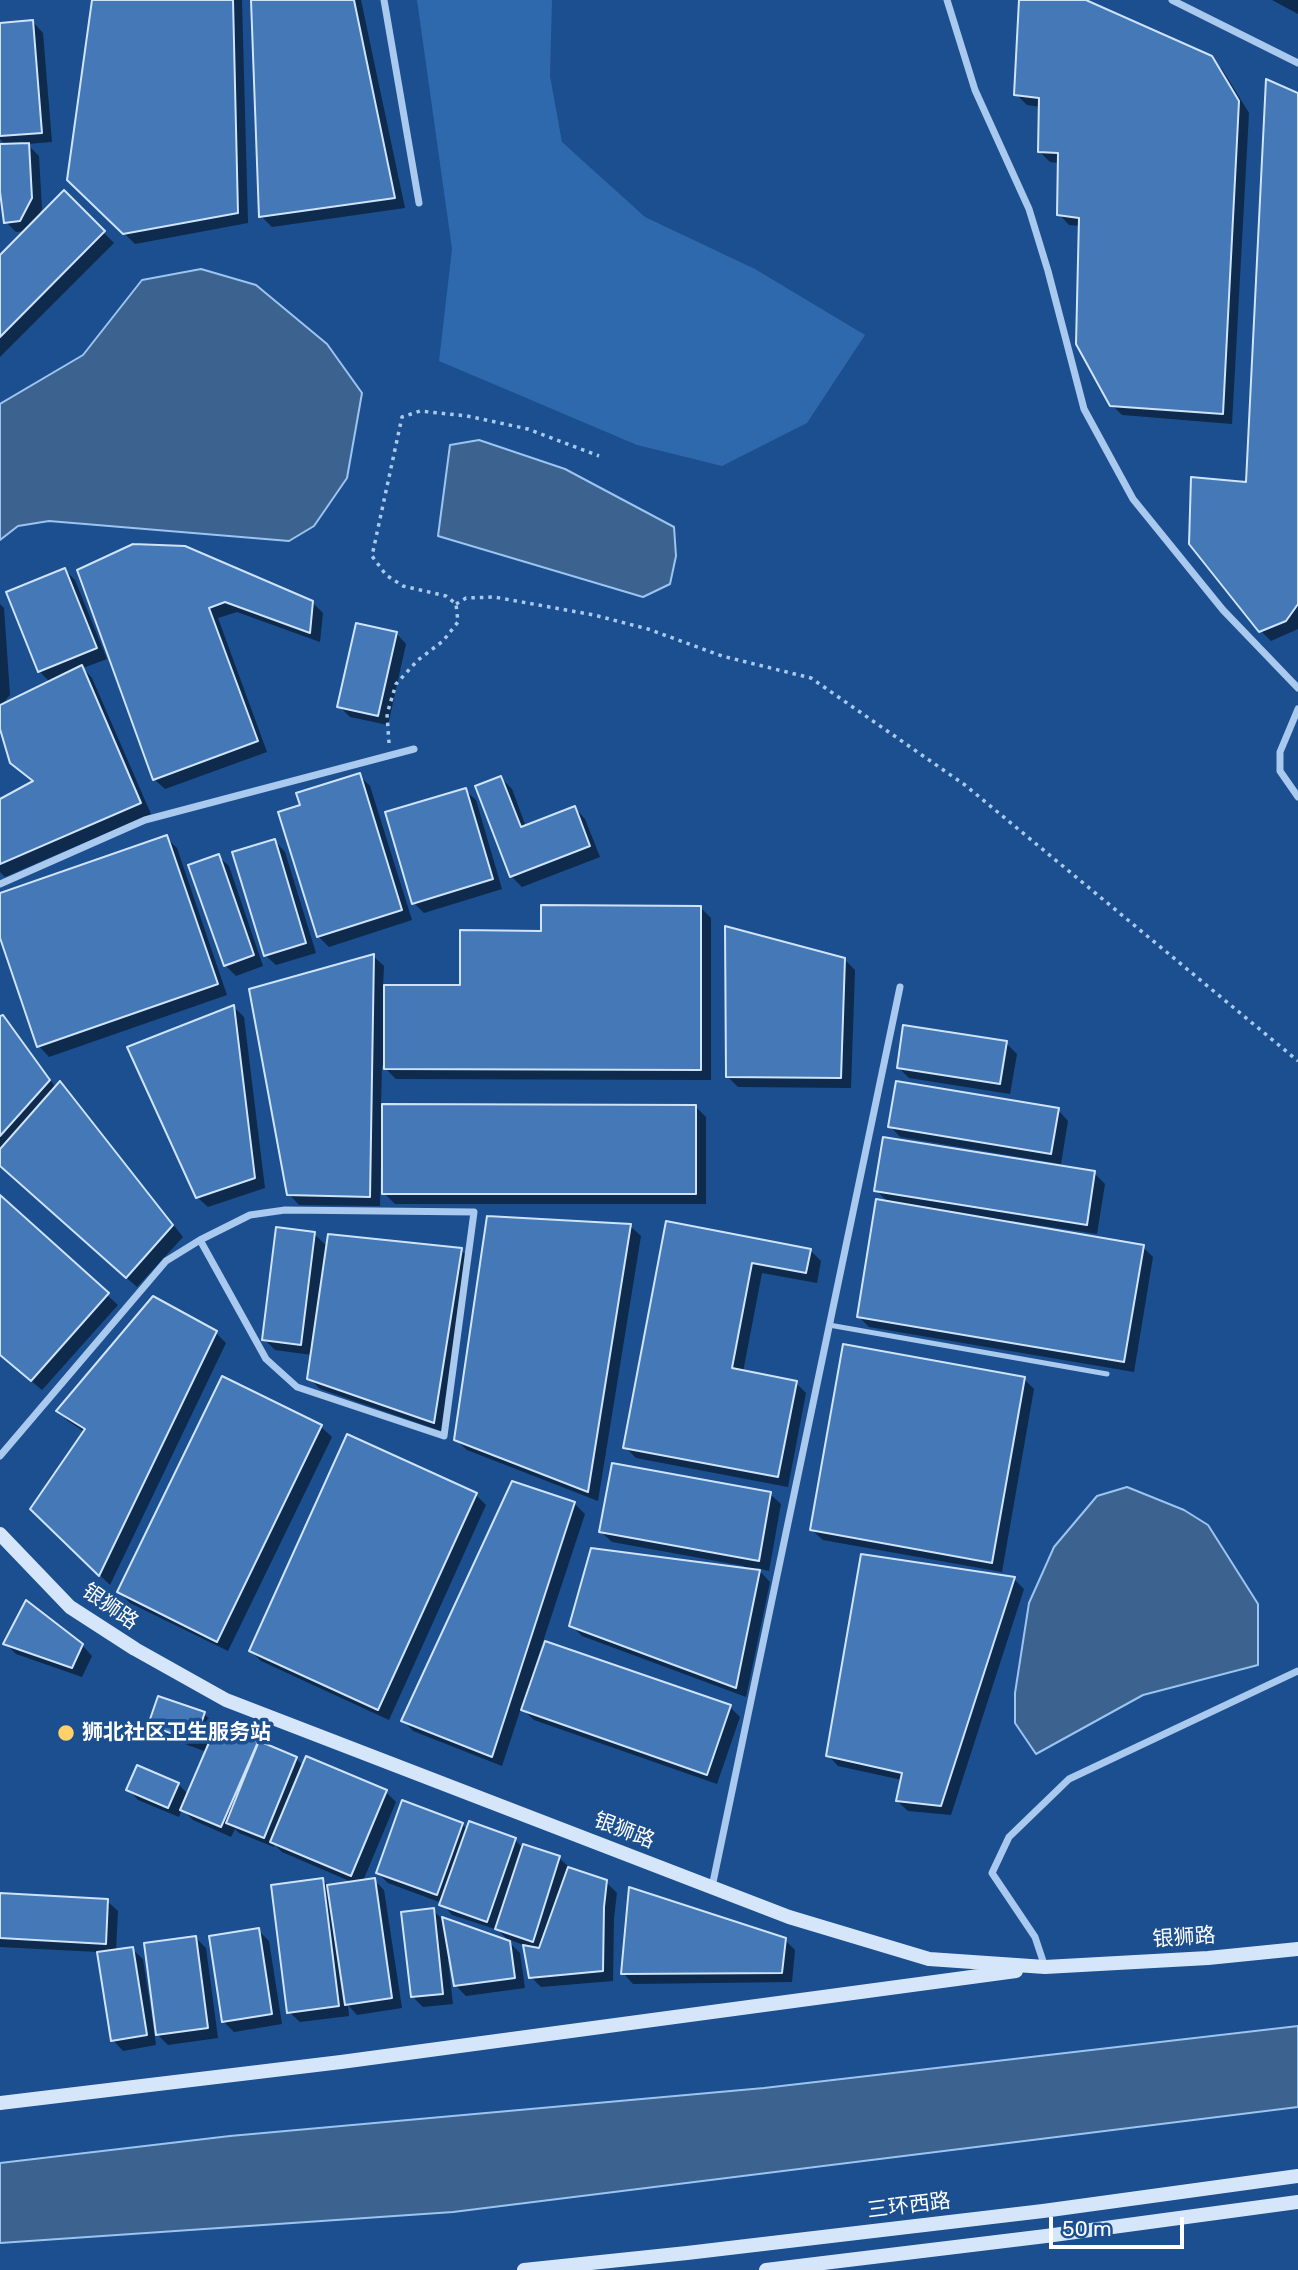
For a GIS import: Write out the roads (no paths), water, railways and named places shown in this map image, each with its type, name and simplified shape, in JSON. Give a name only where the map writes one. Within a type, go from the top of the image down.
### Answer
[{"type":"main road","name":"银狮路","points":[[0,1534],[70,1607],[135,1649],[226,1700],[789,1917],[929,1959],[1045,1967],[1208,1958],[1298,1949]]},
{"type":"main road","points":[[0,2103],[355,2060],[1045,1967]]},
{"type":"main road","name":"三环西路","points":[[524,2270],[1043,2211],[1298,2176]]},
{"type":"main road","points":[[766,2270],[1298,2202]]},
{"type":"street","points":[[384,0],[419,204]]},
{"type":"street","points":[[947,0],[975,90],[1029,209],[1084,409],[1133,499],[1223,610],[1298,688]]},
{"type":"street","points":[[1172,0],[1298,63]]},
{"type":"street","points":[[1298,709],[1280,752],[1280,771],[1298,797]]},
{"type":"street","points":[[0,884],[145,820],[414,749]]},
{"type":"street","points":[[712,1887],[900,987]]},
{"type":"street","points":[[0,1456],[166,1261],[200,1240],[250,1215],[285,1210],[474,1212],[444,1436],[297,1387],[266,1359],[200,1240]]},
{"type":"street","points":[[1045,1967],[1035,1937],[992,1873],[1009,1837],[1069,1779],[1298,1671]]},
{"type":"lane","points":[[829,1325],[1107,1374]]},
{"type":"place","name":"狮北社区卫生服务站","points":[[66,1733]]}]
